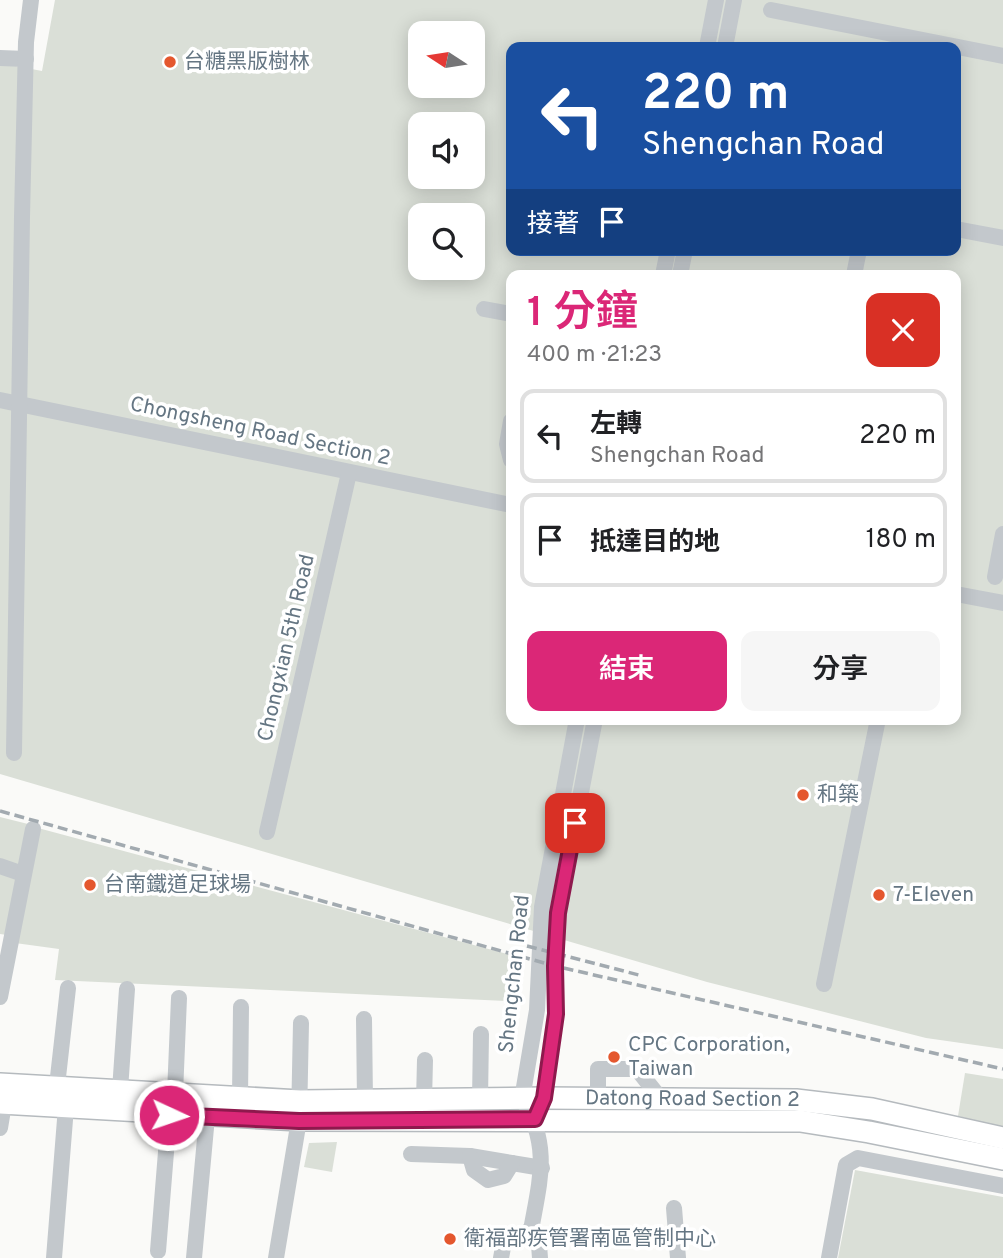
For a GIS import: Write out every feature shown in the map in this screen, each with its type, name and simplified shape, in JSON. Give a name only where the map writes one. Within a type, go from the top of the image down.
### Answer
[{"type":"main road","name":"Datong Road Section 2","points":[[1,1097],[57,1086],[240,1098],[300,1111],[535,1119],[800,1121],[1003,1159]]},
{"type":"main road","name":"Datong Road Section 2","points":[[1,1097],[66,1107],[207,1117],[300,1111],[365,1101],[544,1098],[796,1100],[872,1110],[1003,1138]]},
{"type":"street","points":[[14,753],[26,59],[31,0]]},
{"type":"street","points":[[708,42],[716,0]]},
{"type":"street","points":[[726,42],[734,0]]},
{"type":"street","points":[[771,10],[900,42]]},
{"type":"street","points":[[961,50],[1003,56]]},
{"type":"street","points":[[0,58],[26,59]]},
{"type":"street","points":[[961,230],[1003,237]]},
{"type":"street","points":[[484,309],[506,313]]},
{"type":"street","name":"Chongsheng Road Section 2","points":[[0,400],[506,504]]},
{"type":"street","name":"Chongxian 5th Road","points":[[267,832],[349,473]]},
{"type":"street","points":[[995,578],[1003,534]]},
{"type":"street","points":[[961,595],[1003,603]]},
{"type":"street","name":"Shengchan Road","points":[[522,1099],[537,1010],[542,908],[576,725]]},
{"type":"street","name":"Shengchan Road","points":[[535,1119],[544,1098],[556,1014],[558,913],[594,725]]},
{"type":"street","points":[[824,984],[877,725]]},
{"type":"street","points":[[0,995],[5,938],[33,829]]},
{"type":"street","points":[[0,866],[23,874]]},
{"type":"street","points":[[57,1086],[68,988]]},
{"type":"street","points":[[120,1090],[127,989]]},
{"type":"street","points":[[175,1094],[179,998]]},
{"type":"street","points":[[240,1098],[241,1007]]},
{"type":"street","points":[[364,1019],[365,1101]]},
{"type":"street","points":[[276,1258],[300,1111],[301,1023]]},
{"type":"street","points":[[480,1100],[481,1034]]},
{"type":"street","points":[[424,1101],[425,1060]]},
{"type":"street","points":[[598,1098],[598,1069],[637,1069],[660,1098]]},
{"type":"street","points":[[0,1128],[1,1097]]},
{"type":"street","points":[[522,1099],[535,1119],[542,1168],[531,1230],[539,1245],[540,1258]]},
{"type":"street","points":[[54,1258],[66,1107]]},
{"type":"street","points":[[158,1251],[169,1115]]},
{"type":"street","points":[[194,1258],[207,1117]]},
{"type":"street","points":[[411,1154],[470,1156],[542,1168]]},
{"type":"street","points":[[829,1258],[846,1165],[858,1158],[1003,1186]]},
{"type":"street","points":[[674,1208],[678,1258]]},
{"type":"street","points":[[501,1258],[504,1242],[531,1230]]},
{"type":"shaded area","points":[[55,0],[1003,0],[1003,1049],[926,1038],[707,982],[0,774],[0,63],[42,71]]},
{"type":"shaded area","points":[[0,817],[28,824],[7,935],[0,934]]},
{"type":"shaded area","points":[[38,828],[518,957],[506,1001],[55,980],[59,949],[15,943]]},
{"type":"shaded area","points":[[965,1073],[1003,1079],[1003,1127],[958,1116]]},
{"type":"shaded area","points":[[337,1142],[332,1172],[304,1167],[309,1143]]},
{"type":"shaded area","points":[[855,1170],[1003,1197],[1003,1258],[838,1258]]},
{"type":"railway","points":[[0,811],[555,966],[1003,1069]]},
{"type":"railway","points":[[527,946],[639,975]]},
{"type":"place","name":"台糖黑版樹林","points":[[170,62]]},
{"type":"place","name":"和築","points":[[803,795]]},
{"type":"place","name":"台南鐵道足球場","points":[[90,885]]},
{"type":"place","name":"7-Eleven","points":[[879,895]]},
{"type":"place","name":"CPC Corporation, Taiwan","points":[[614,1057]]},
{"type":"place","name":"衛福部疾管署南區管制中心","points":[[450,1239]]},
{"type":"route","points":[[169,1115],[299,1121],[535,1119],[544,1098],[556,1014],[558,913],[575,823]]}]
